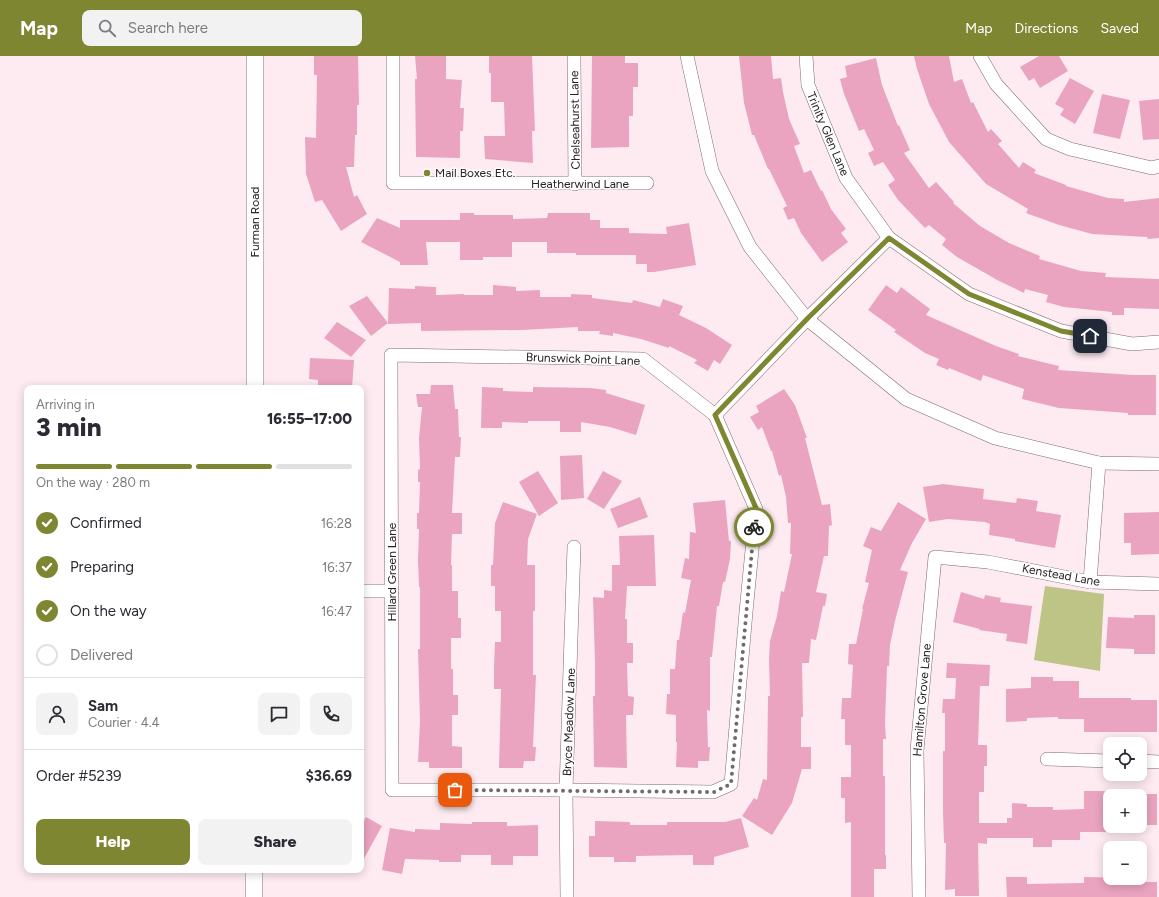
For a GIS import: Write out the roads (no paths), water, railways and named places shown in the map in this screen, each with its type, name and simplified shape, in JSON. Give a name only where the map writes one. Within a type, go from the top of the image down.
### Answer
[{"type":"street","name":"Furman Road","points":[[255,56],[256,385]]},
{"type":"street","name":"Heatherwind Lane","points":[[392,56],[393,183],[647,183]]},
{"type":"street","name":"Chelseahurst Lane","points":[[574,56],[575,184]]},
{"type":"street","points":[[687,56],[712,171],[750,247],[807,319],[906,399],[994,438],[1099,463],[1159,464]]},
{"type":"street","name":"Trinity Glen Lane","points":[[806,56],[808,85],[846,178],[889,238],[969,294],[1061,331],[1132,344],[1159,342]]},
{"type":"street","points":[[980,56],[996,84],[1046,139],[1070,149],[1152,168],[1159,166]]},
{"type":"street","points":[[715,415],[807,319],[889,238]]},
{"type":"street","name":"Brunswick Point Lane","points":[[391,355],[643,359],[715,415],[756,508],[731,784],[714,792],[566,790]]},
{"type":"street","name":"Hillard Green Lane","points":[[391,355],[392,790],[566,790]]},
{"type":"street","points":[[1090,582],[1099,463]]},
{"type":"street","name":"Bryce Meadow Lane","points":[[567,897],[566,790],[574,547]]},
{"type":"street","name":"Hamilton Grove Lane","points":[[919,897],[917,750],[935,557],[988,562]]},
{"type":"street","name":"Kenstead Lane","points":[[988,562],[1090,582],[1159,584]]},
{"type":"street","points":[[364,591],[392,591]]},
{"type":"street","points":[[1047,759],[1103,760]]},
{"type":"street","points":[[1147,761],[1159,762]]},
{"type":"street","points":[[254,873],[254,897]]},
{"type":"place","name":"Mail Boxes Etc.","points":[[427,173]]}]
